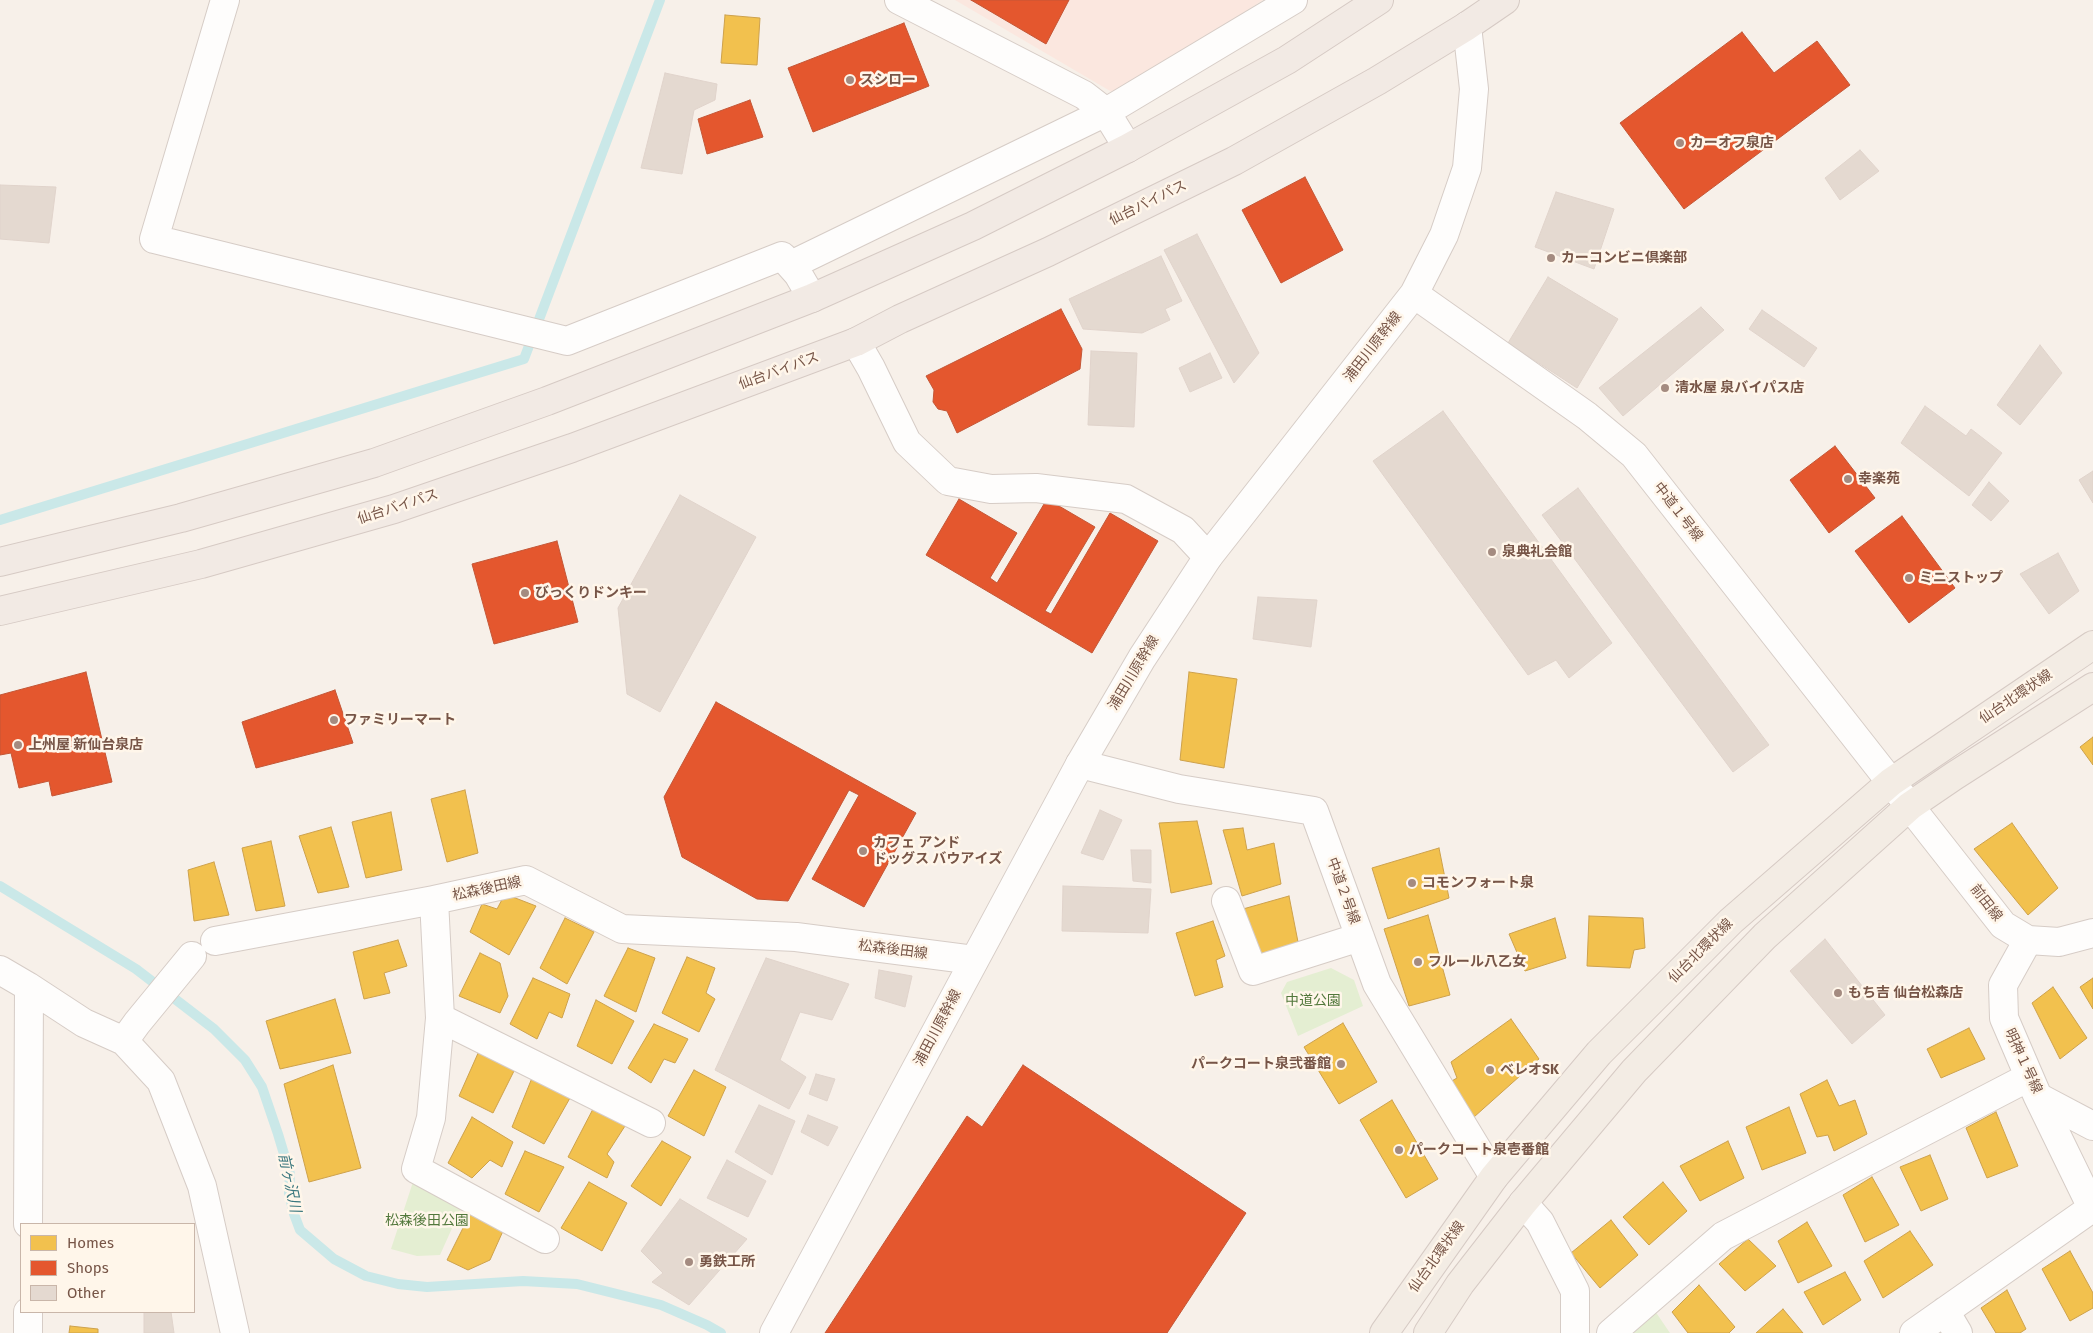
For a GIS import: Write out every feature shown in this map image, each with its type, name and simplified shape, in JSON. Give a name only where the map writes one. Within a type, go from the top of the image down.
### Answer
[{"type":"highway","points":[[0,562],[181,518],[374,463],[547,400],[812,298],[973,226],[1128,148],[1287,60],[1379,0]]},
{"type":"highway","name":"仙台バイパス","points":[[0,611],[202,564],[394,509],[572,448],[856,342],[900,319],[1048,252],[1234,161],[1377,81],[1467,26],[1505,0]]},
{"type":"main road","name":"仙台北環状線","points":[[1384,1333],[1494,1177],[1599,1054],[1731,921],[1891,782],[2093,645]]},
{"type":"main road","points":[[1428,1333],[1460,1284],[1523,1203],[1634,1071],[1765,936],[1910,806],[2093,687]]},
{"type":"street","points":[[225,0],[154,239],[567,341],[782,256],[791,265],[812,298]]},
{"type":"street","points":[[899,0],[1084,95],[1106,112],[1128,148]]},
{"type":"street","points":[[791,265],[1106,112],[1292,0]]},
{"type":"street","name":"浦田川原幹線","points":[[774,1333],[1080,764],[1142,658],[1208,557],[1414,294],[1444,235],[1467,168],[1474,90],[1467,26]]},
{"type":"street","name":"中道１号線","points":[[1414,294],[1588,416],[1634,456],[1910,806]]},
{"type":"street","points":[[856,342],[871,368],[907,442],[948,481],[991,489],[1036,488],[1126,499],[1183,530],[1208,557]]},
{"type":"street","name":"中道２号線","points":[[1080,764],[1179,789],[1314,811],[1377,984],[1494,1177]]},
{"type":"street","name":"前田線","points":[[1910,806],[2003,925],[2028,940],[2059,942],[2093,933]]},
{"type":"street","name":"松森後田線","points":[[545,1239],[416,1169],[430,1118],[440,1018],[434,900],[526,880],[622,929],[796,937],[974,960]]},
{"type":"street","points":[[215,942],[434,900]]},
{"type":"street","points":[[1226,901],[1253,972],[1360,937]]},
{"type":"street","name":"明神１号線","points":[[2028,940],[2003,985],[2004,1018],[2034,1087],[2093,1126]]},
{"type":"street","points":[[124,1041],[185,965]]},
{"type":"street","points":[[0,970],[84,1023],[124,1041],[161,1081],[202,1186],[234,1333]]},
{"type":"street","points":[[28,1223],[29,987]]},
{"type":"street","points":[[440,1018],[651,1123]]},
{"type":"street","points":[[1611,1333],[1723,1236],[2034,1087],[2092,1208],[1952,1322],[1914,1333]]},
{"type":"street","points":[[1523,1203],[1540,1222],[1575,1291],[1576,1333]]},
{"type":"street","points":[[28,1313],[28,1333]]},
{"type":"shaded area","points":[[955,0],[1263,0],[1117,95]]},
{"type":"green space","name":"中道公園","points":[[1331,968],[1354,980],[1363,1006],[1298,1036],[1281,993],[1287,982]]},
{"type":"green space","name":"松森後田公園","points":[[413,1182],[462,1206],[440,1255],[417,1256],[391,1249]]},
{"type":"green space","points":[[1655,1311],[1670,1333],[1632,1333]]},
{"type":"building: Homes","points":[[725,15],[760,18],[757,65],[721,63]]},
{"type":"building: Homes","points":[[1189,672],[1237,679],[1224,768],[1180,760]]},
{"type":"building: Homes","points":[[2093,737],[2093,765],[2080,747]]},
{"type":"building: Homes","points":[[465,790],[478,853],[447,862],[431,799]]},
{"type":"building: Homes","points":[[391,812],[402,870],[366,878],[352,822]]},
{"type":"building: Homes","points":[[1197,821],[1212,884],[1171,893],[1159,823]]},
{"type":"building: Homes","points":[[2012,823],[2058,888],[2028,915],[1974,849]]},
{"type":"building: Homes","points":[[331,827],[349,887],[318,893],[299,836]]},
{"type":"building: Homes","points":[[1243,828],[1247,850],[1274,843],[1281,884],[1242,896],[1223,830]]},
{"type":"building: Homes","points":[[271,841],[285,906],[256,911],[242,848]]},
{"type":"building: Homes","name":"コモンフォート泉","points":[[1439,848],[1449,898],[1388,919],[1372,868]]},
{"type":"building: Homes","points":[[214,862],[229,915],[194,921],[188,870]]},
{"type":"building: Homes","points":[[505,894],[536,906],[509,955],[470,932],[482,904],[497,909]]},
{"type":"building: Homes","points":[[1289,896],[1299,947],[1259,956],[1243,909]]},
{"type":"building: Homes","name":"フルール八乙女","points":[[1428,915],[1450,995],[1409,1006],[1384,929]]},
{"type":"building: Homes","points":[[1589,916],[1643,918],[1645,948],[1634,950],[1630,968],[1587,966]]},
{"type":"building: Homes","points":[[565,918],[594,932],[567,984],[540,968]]},
{"type":"building: Homes","points":[[1555,918],[1566,958],[1525,971],[1509,934]]},
{"type":"building: Homes","points":[[1213,921],[1225,956],[1216,960],[1223,987],[1195,996],[1176,933]]},
{"type":"building: Homes","points":[[398,940],[407,966],[384,973],[390,993],[364,999],[353,952]]},
{"type":"building: Homes","points":[[628,948],[655,958],[636,1012],[604,996]]},
{"type":"building: Homes","points":[[480,953],[500,963],[508,996],[500,1013],[459,996]]},
{"type":"building: Homes","points":[[687,957],[715,968],[706,993],[715,999],[699,1032],[662,1013]]},
{"type":"building: Homes","points":[[533,978],[570,994],[562,1018],[549,1012],[537,1039],[510,1024]]},
{"type":"building: Homes","points":[[2093,978],[2093,1009],[2080,987]]},
{"type":"building: Homes","points":[[2053,987],[2087,1038],[2060,1059],[2032,1003]]},
{"type":"building: Homes","points":[[335,999],[351,1053],[280,1069],[266,1021]]},
{"type":"building: Homes","points":[[596,1000],[634,1021],[612,1064],[577,1046]]},
{"type":"building: Homes","name":"ベレオSK","points":[[1511,1019],[1539,1059],[1474,1117],[1450,1082],[1457,1078],[1451,1062]]},
{"type":"building: Homes","name":"パークコート泉弐番館","points":[[1343,1023],[1377,1082],[1339,1104],[1304,1047]]},
{"type":"building: Homes","points":[[654,1024],[688,1039],[675,1063],[664,1059],[651,1083],[628,1068]]},
{"type":"building: Homes","points":[[1969,1028],[1985,1059],[1941,1078],[1927,1049]]},
{"type":"building: Homes","points":[[479,1051],[514,1071],[493,1113],[459,1096]]},
{"type":"building: Homes","points":[[333,1065],[361,1168],[309,1182],[284,1084]]},
{"type":"building: Homes","points":[[694,1070],[726,1087],[704,1136],[668,1116]]},
{"type":"building: Homes","points":[[532,1078],[570,1098],[544,1144],[512,1127]]},
{"type":"building: Homes","points":[[1827,1080],[1839,1106],[1855,1100],[1867,1134],[1834,1151],[1828,1135],[1817,1137],[1800,1094]]},
{"type":"building: Homes","name":"パークコート泉壱番館","points":[[1392,1100],[1438,1179],[1406,1198],[1360,1120]]},
{"type":"building: Homes","points":[[1789,1107],[1806,1153],[1762,1170],[1746,1127]]},
{"type":"building: Homes","points":[[593,1109],[625,1126],[607,1154],[614,1162],[607,1178],[568,1157]]},
{"type":"building: Homes","points":[[1996,1112],[2018,1166],[1987,1178],[1966,1128]]},
{"type":"building: Homes","points":[[472,1117],[513,1142],[502,1167],[490,1160],[472,1178],[448,1163]]},
{"type":"building: Homes","points":[[662,1141],[691,1157],[661,1206],[631,1186]]},
{"type":"building: Homes","points":[[1728,1141],[1744,1178],[1700,1201],[1680,1166]]},
{"type":"building: Homes","points":[[525,1151],[564,1167],[539,1212],[505,1194]]},
{"type":"building: Homes","points":[[1930,1155],[1948,1199],[1921,1211],[1900,1167]]},
{"type":"building: Homes","points":[[1872,1177],[1899,1225],[1865,1242],[1843,1195]]},
{"type":"building: Homes","points":[[589,1182],[627,1203],[602,1251],[561,1228]]},
{"type":"building: Homes","points":[[1663,1182],[1687,1211],[1649,1245],[1623,1217]]},
{"type":"building: Homes","points":[[471,1212],[503,1231],[490,1260],[468,1270],[447,1260]]},
{"type":"building: Homes","points":[[1611,1220],[1638,1255],[1600,1288],[1571,1253]]},
{"type":"building: Homes","points":[[1807,1222],[1832,1266],[1798,1283],[1778,1241]]},
{"type":"building: Homes","points":[[1910,1231],[1933,1265],[1883,1298],[1864,1261]]},
{"type":"building: Homes","points":[[1748,1239],[1776,1266],[1745,1291],[1719,1264]]},
{"type":"building: Homes","points":[[2070,1251],[2093,1293],[2093,1308],[2070,1321],[2042,1269]]},
{"type":"building: Homes","points":[[1845,1272],[1861,1300],[1823,1325],[1804,1292]]},
{"type":"building: Homes","points":[[1699,1285],[1735,1327],[1729,1333],[1688,1333],[1672,1312]]},
{"type":"building: Homes","points":[[2007,1290],[2026,1329],[2020,1333],[1996,1333],[1981,1308]]},
{"type":"building: Homes","points":[[1783,1309],[1803,1333],[1756,1333]]},
{"type":"building: Homes","points":[[70,1326],[98,1329],[98,1333],[69,1333]]},
{"type":"building: Shops","points":[[971,0],[1069,0],[1046,44]]},
{"type":"building: Shops","points":[[904,23],[929,86],[813,132],[788,68]]},
{"type":"building: Shops","points":[[1742,32],[1774,73],[1817,41],[1850,85],[1684,209],[1620,123]]},
{"type":"building: Shops","points":[[750,100],[763,137],[707,154],[698,119]]},
{"type":"building: Shops","points":[[1305,177],[1343,250],[1281,283],[1242,210]]},
{"type":"building: Shops","points":[[1061,309],[1082,349],[1080,369],[957,433],[947,411],[938,409],[933,402],[934,390],[926,376]]},
{"type":"building: Shops","points":[[1835,446],[1875,498],[1829,533],[1790,480]]},
{"type":"building: Shops","points":[[959,499],[1017,533],[990,578],[997,583],[1047,499],[1095,527],[1045,611],[1051,614],[1110,513],[1158,541],[1092,653],[926,555]]},
{"type":"building: Shops","points":[[1902,516],[1955,588],[1909,623],[1855,551]]},
{"type":"building: Shops","name":"びっくりドンキー","points":[[557,541],[578,622],[494,644],[472,564]]},
{"type":"building: Shops","points":[[86,672],[112,782],[52,796],[49,781],[19,788],[11,753],[0,755],[0,695]]},
{"type":"building: Shops","points":[[335,690],[353,743],[256,768],[242,722]]},
{"type":"building: Shops","points":[[716,702],[916,813],[864,907],[812,879],[859,795],[849,790],[788,901],[757,899],[682,857],[664,797]]},
{"type":"building: Shops","points":[[1023,1065],[1246,1213],[1167,1333],[825,1333],[967,1116],[982,1127]]},
{"type":"building: Other","points":[[665,73],[717,84],[715,100],[694,110],[682,174],[641,168]]},
{"type":"building: Other","points":[[1860,150],[1879,171],[1840,200],[1825,178]]},
{"type":"building: Other","points":[[0,185],[56,187],[49,243],[0,239]]},
{"type":"building: Other","points":[[1556,192],[1614,209],[1594,269],[1535,247]]},
{"type":"building: Other","points":[[1197,234],[1259,353],[1234,383],[1164,250]]},
{"type":"building: Other","points":[[1161,256],[1182,301],[1165,309],[1170,320],[1142,333],[1083,329],[1069,299]]},
{"type":"building: Other","points":[[1548,277],[1618,319],[1577,388],[1508,343]]},
{"type":"building: Other","points":[[1701,307],[1724,330],[1623,416],[1599,388]]},
{"type":"building: Other","points":[[1762,310],[1817,348],[1804,367],[1749,329]]},
{"type":"building: Other","points":[[2040,345],[2062,373],[2020,425],[1997,405]]},
{"type":"building: Other","points":[[1091,351],[1137,353],[1134,427],[1088,425]]},
{"type":"building: Other","points":[[1210,353],[1222,378],[1190,392],[1179,368]]},
{"type":"building: Other","points":[[1925,406],[1966,436],[1971,429],[2002,453],[1969,496],[1901,443]]},
{"type":"building: Other","name":"泉典礼会館","points":[[1443,411],[1612,643],[1569,678],[1556,660],[1528,675],[1373,461]]},
{"type":"building: Other","points":[[2093,471],[2093,503],[2079,480]]},
{"type":"building: Other","points":[[1989,482],[2009,501],[1991,521],[1972,505]]},
{"type":"building: Other","points":[[1578,488],[1769,745],[1733,772],[1542,515]]},
{"type":"building: Other","points":[[680,495],[756,537],[660,712],[627,694],[618,608]]},
{"type":"building: Other","points":[[2058,553],[2079,591],[2049,614],[2020,574]]},
{"type":"building: Other","points":[[1258,597],[1317,600],[1311,647],[1253,639]]},
{"type":"building: Other","points":[[1100,810],[1122,820],[1103,860],[1081,853]]},
{"type":"building: Other","points":[[1131,850],[1151,850],[1151,883],[1133,881]]},
{"type":"building: Other","points":[[1063,886],[1151,889],[1148,933],[1062,931]]},
{"type":"building: Other","name":"もち吉 仙台松森店","points":[[1825,939],[1885,1015],[1852,1044],[1790,971]]},
{"type":"building: Other","points":[[766,958],[849,984],[832,1020],[800,1012],[780,1060],[806,1077],[789,1109],[715,1070]]},
{"type":"building: Other","points":[[879,970],[912,976],[905,1007],[875,998]]},
{"type":"building: Other","points":[[816,1074],[835,1079],[827,1101],[809,1094]]},
{"type":"building: Other","points":[[759,1105],[795,1121],[772,1175],[735,1152]]},
{"type":"building: Other","points":[[808,1115],[838,1127],[828,1146],[801,1132]]},
{"type":"building: Other","points":[[727,1160],[766,1181],[748,1217],[707,1198]]},
{"type":"building: Other","name":"勇鉄工所","points":[[680,1199],[747,1239],[689,1305],[652,1282],[663,1273],[641,1251]]},
{"type":"building: Other","points":[[144,1313],[171,1313],[174,1333],[144,1333]]},
{"type":"waterway","points":[[0,520],[524,359],[660,0]]},
{"type":"waterway","name":"前ヶ沢川","points":[[0,886],[136,969],[214,1029],[245,1060],[262,1087],[278,1134],[290,1174],[289,1193],[300,1230],[334,1259],[366,1276],[398,1284],[427,1287],[523,1281],[577,1284],[661,1305],[721,1333]]},
{"type":"place","name":"スシロー","points":[[850,80]]},
{"type":"place","name":"カーオフ泉店","points":[[1680,143]]},
{"type":"place","name":"カーコンビニ倶楽部","points":[[1551,258]]},
{"type":"place","name":"清水屋 泉バイパス店","points":[[1665,388]]},
{"type":"place","name":"幸楽苑","points":[[1848,479]]},
{"type":"place","name":"泉典礼会館","points":[[1492,552]]},
{"type":"place","name":"ミニストップ","points":[[1909,578]]},
{"type":"place","name":"びっくりドンキー","points":[[525,593]]},
{"type":"place","name":"ファミリーマート","points":[[334,720]]},
{"type":"place","name":"上州屋 新仙台泉店","points":[[18,745]]},
{"type":"place","name":"カフェ アンド ドッグス バウアイズ","points":[[863,851]]},
{"type":"place","name":"コモンフォート泉","points":[[1412,883]]},
{"type":"place","name":"フルール八乙女","points":[[1418,962]]},
{"type":"place","name":"もち吉 仙台松森店","points":[[1838,993]]},
{"type":"place","name":"パークコート泉弐番館","points":[[1341,1064]]},
{"type":"place","name":"ベレオSK","points":[[1490,1070]]},
{"type":"place","name":"パークコート泉壱番館","points":[[1399,1150]]},
{"type":"place","name":"勇鉄工所","points":[[689,1262]]}]
